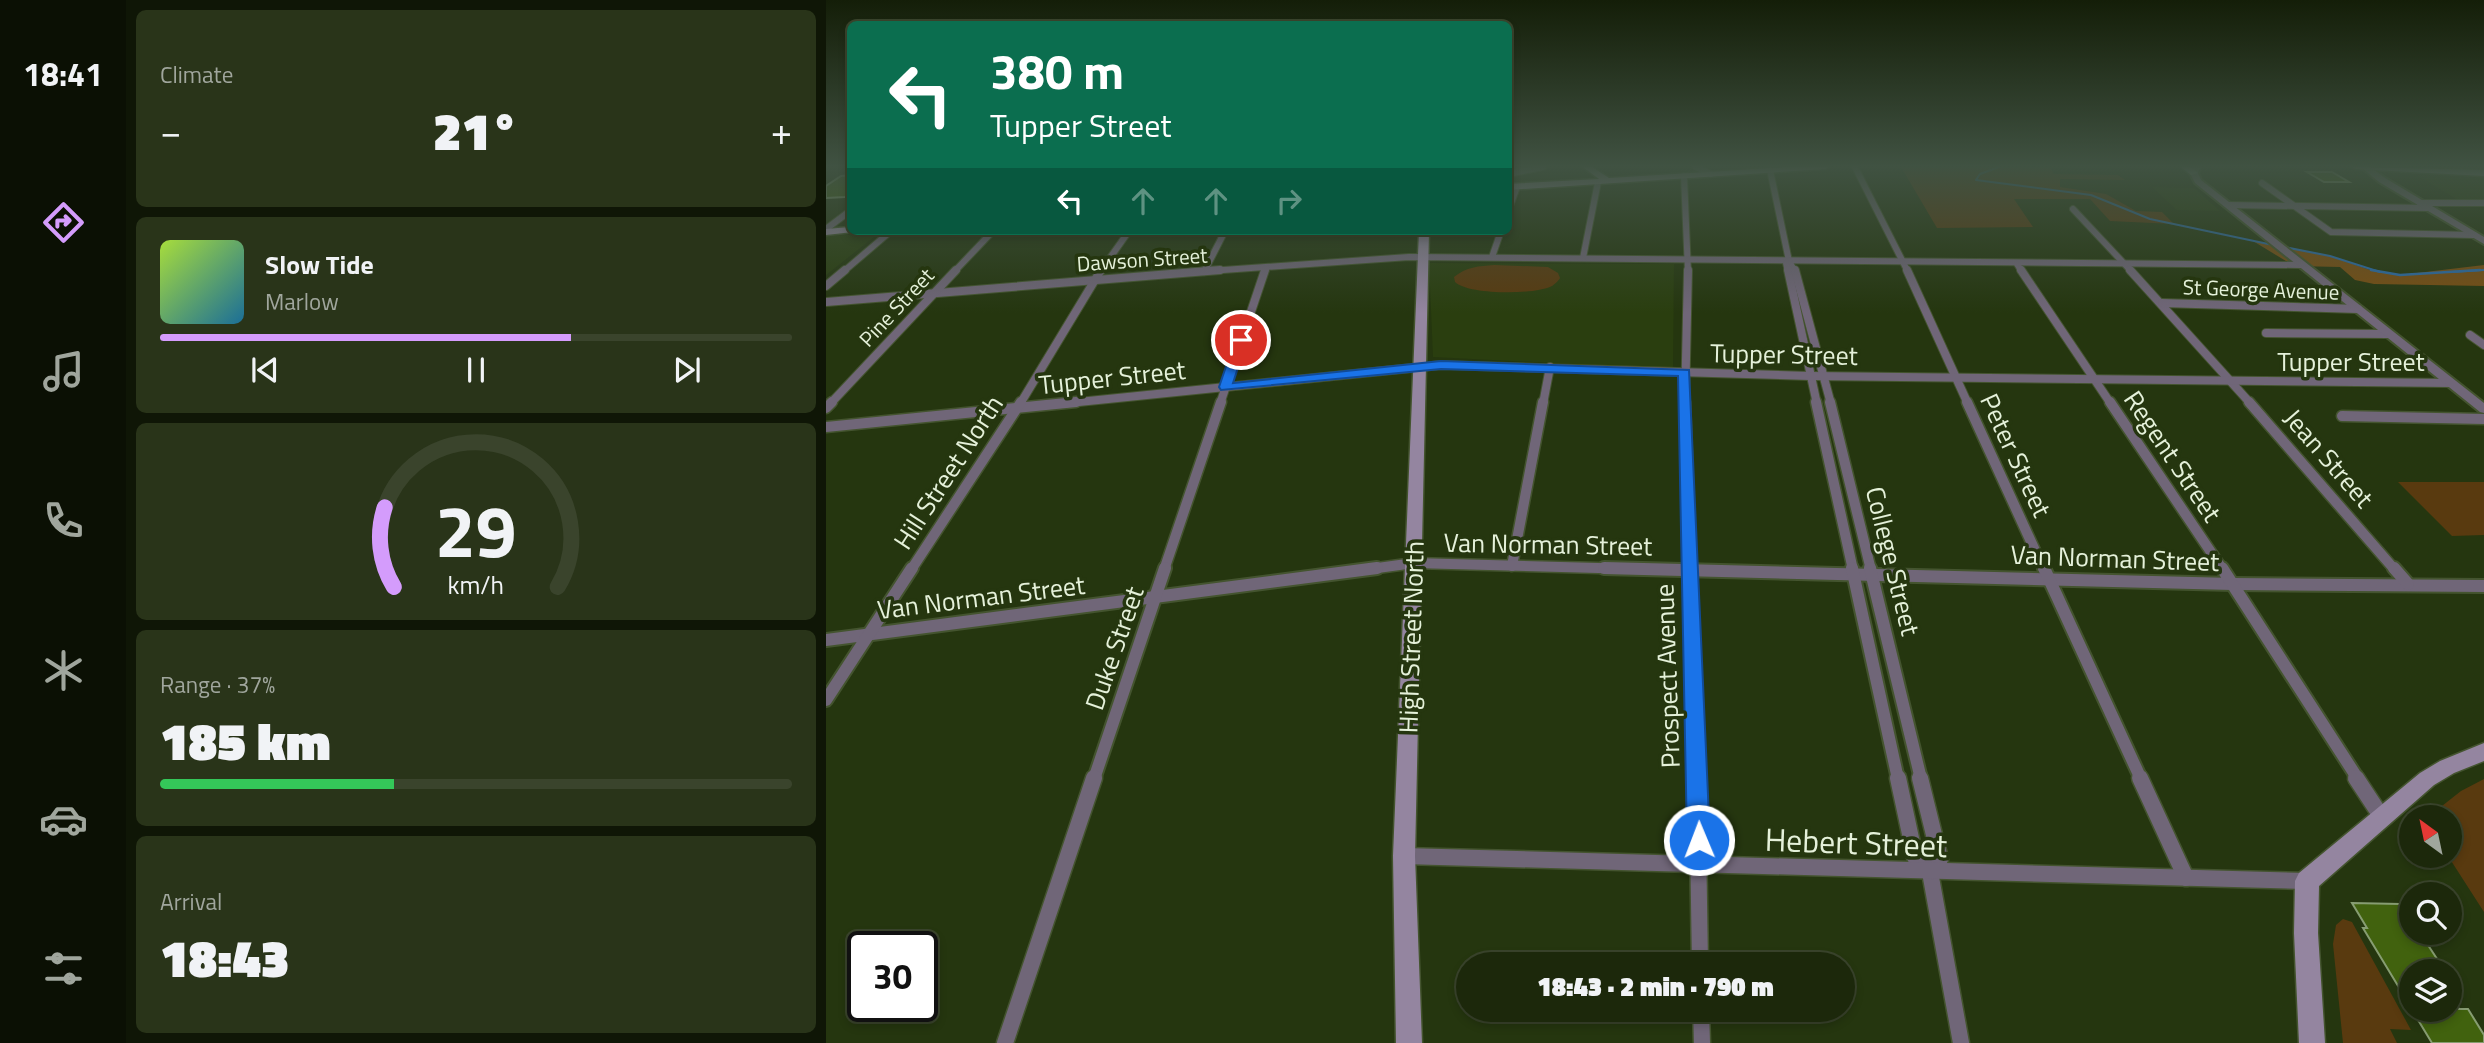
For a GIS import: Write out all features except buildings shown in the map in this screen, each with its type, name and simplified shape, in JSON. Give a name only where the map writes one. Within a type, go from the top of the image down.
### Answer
[{"type":"main road","points":[[826,230],[847,230]]},
{"type":"main road","name":"High Street North","points":[[1409,1043],[1404,856],[1424,235]]},
{"type":"main road","points":[[2312,1043],[2306,933],[2308,881],[2427,779],[2447,767],[2484,752]]},
{"type":"street","points":[[826,230],[844,216]]},
{"type":"street","points":[[1583,258],[1594,216]]},
{"type":"street","name":"Prospect Avenue","points":[[1686,216],[1688,260],[1684,372],[1700,952]]},
{"type":"street","name":"College Street","points":[[1780,216],[1789,261],[1793,264],[1824,376],[1940,859],[1930,872]]},
{"type":"street","name":"Peter Street","points":[[1879,216],[1903,262],[2186,878]]},
{"type":"street","name":"Jean Street","points":[[2079,216],[2162,303],[2409,584]]},
{"type":"street","points":[[2241,216],[2484,408]]},
{"type":"street","points":[[2306,216],[2326,229],[2344,234],[2474,235]]},
{"type":"street","points":[[2441,216],[2484,241]]},
{"type":"street","points":[[826,286],[886,235]]},
{"type":"street","name":"Pine Street","points":[[826,408],[989,235]]},
{"type":"street","name":"Hill Street North","points":[[826,700],[1017,408],[1095,279],[1126,235]]},
{"type":"street","points":[[1204,272],[1224,235]]},
{"type":"street","points":[[1492,257],[1500,235]]},
{"type":"street","name":"Dawson Street","points":[[826,302],[1095,279],[1424,257],[2301,265]]},
{"type":"street","name":"College Street","points":[[1789,261],[1786,263],[1915,857],[1930,872],[1961,1043]]},
{"type":"street","name":"Regent Street","points":[[2017,264],[2233,584],[2381,816]]},
{"type":"street","name":"Duke Street","points":[[1005,1043],[1266,268]]},
{"type":"street","name":"St George Avenue","points":[[2162,303],[2358,309]]},
{"type":"street","points":[[2266,333],[2388,334]]},
{"type":"street","points":[[2470,335],[2484,345]]},
{"type":"street","name":"Tupper Street","points":[[826,427],[1441,365],[1810,376],[2451,383]]},
{"type":"street","points":[[1512,566],[1550,367]]},
{"type":"street","points":[[2342,416],[2484,419]]},
{"type":"street","points":[[1822,425],[1835,426]]},
{"type":"street","name":"Van Norman Street","points":[[826,640],[1414,563],[2233,584],[2484,586]]},
{"type":"street","name":"Hebert Street","points":[[1404,856],[2308,881]]},
{"type":"street","points":[[1701,1022],[1702,1043]]},
{"type":"shaded area","points":[[1930,216],[2025,216],[2033,227],[1937,228]]},
{"type":"shaded area","points":[[2105,216],[2166,216],[2174,224],[2110,221]]},
{"type":"shaded area","points":[[847,235],[876,235],[826,275],[826,236]]},
{"type":"shaded area","points":[[2253,241],[2330,256],[2373,271],[2400,275],[2484,265],[2484,286],[2374,284],[2355,280],[2340,267],[2294,266]]},
{"type":"shaded area","points":[[1429,263],[1674,264],[1673,369],[1433,357]]},
{"type":"shaded area","points":[[1494,265],[1548,267],[1558,273],[1560,278],[1544,289],[1518,292],[1473,289],[1455,282],[1454,277],[1463,271]]},
{"type":"shaded area","points":[[2398,482],[2484,482],[2484,535],[2452,536]]},
{"type":"shaded area","points":[[2484,779],[2484,912],[2456,868],[2462,868],[2462,805],[2443,805],[2461,791]]},
{"type":"shaded area","points":[[2343,919],[2352,922],[2399,1008],[2399,1022],[2407,1022],[2411,1030],[2390,1029],[2397,1043],[2343,1043],[2333,944],[2336,925]]},
{"type":"waterway","points":[[2142,216],[2273,245]]},
{"type":"waterway","points":[[2284,247],[2330,256],[2377,271]]},
{"type":"waterway","points":[[2371,270],[2377,271]]},
{"type":"waterway","points":[[2377,271],[2400,275],[2480,270]]},
{"type":"waterway","points":[[2451,272],[2484,270]]},
{"type":"route","points":[[1241,340],[1225,387],[1441,365],[1684,372],[1699,840]]}]
